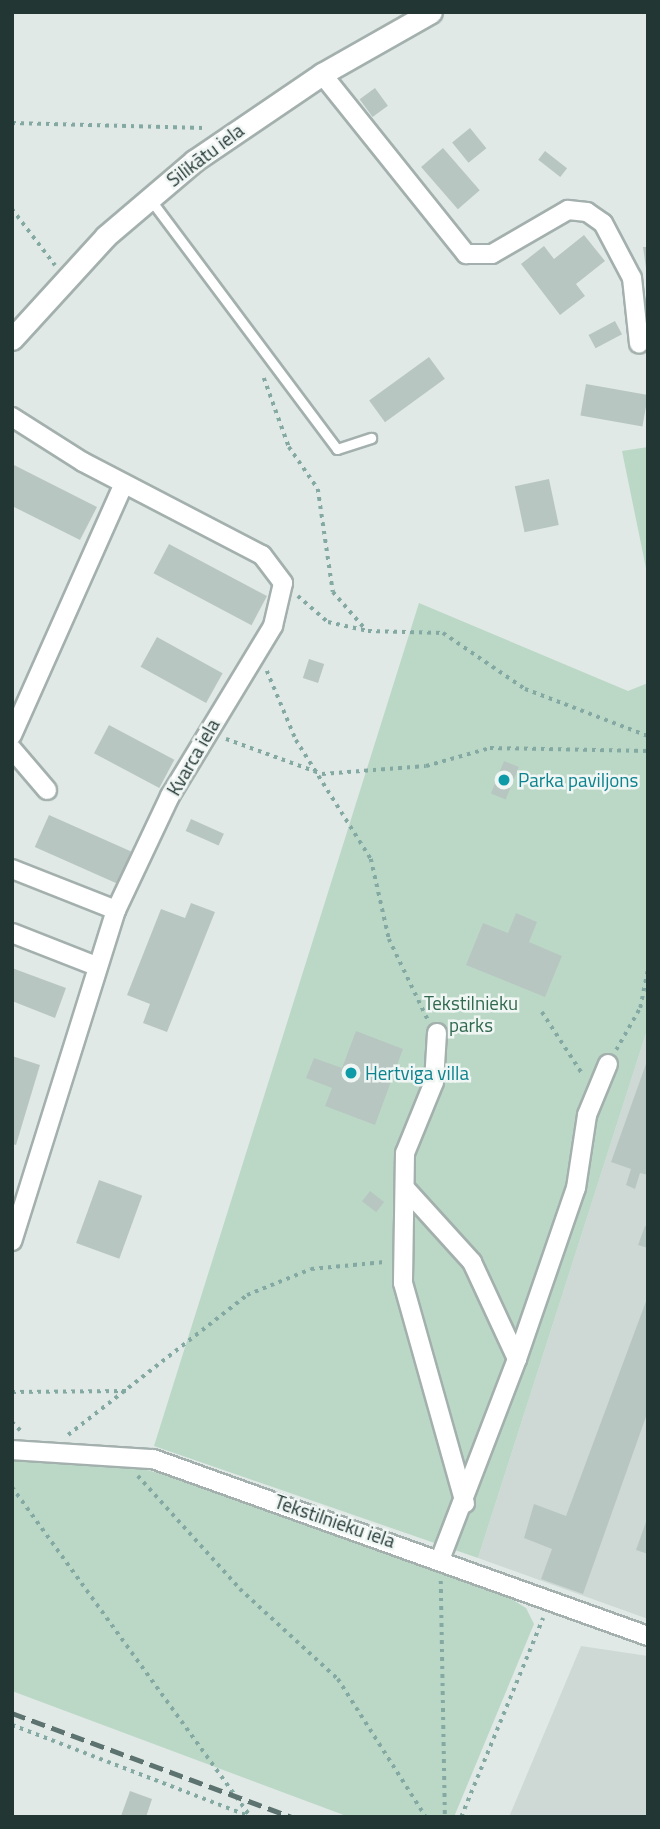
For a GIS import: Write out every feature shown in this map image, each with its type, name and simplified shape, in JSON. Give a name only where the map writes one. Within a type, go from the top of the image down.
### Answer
[{"type":"main road","name":"Silikātu iela","points":[[12,339],[66,275],[149,198],[322,74],[431,12]]},
{"type":"street","points":[[322,74],[472,257],[492,254],[568,210],[587,212],[603,223],[632,278],[639,344]]},
{"type":"street","points":[[12,417],[124,484],[262,555],[283,583]]},
{"type":"street","points":[[12,735],[124,484]]},
{"type":"street","name":"Kvarca iela","points":[[12,1241],[96,965],[116,910],[170,796],[273,626],[283,583]]},
{"type":"street","points":[[12,749],[47,790]]},
{"type":"street","points":[[12,869],[116,910]]},
{"type":"street","points":[[12,933],[96,965]]},
{"type":"street","points":[[437,1033],[439,1058],[405,1153],[403,1259],[407,1305],[465,1503]]},
{"type":"street","points":[[441,1557],[465,1503],[576,1188],[594,1091],[608,1064]]},
{"type":"street","points":[[405,1188],[472,1262],[517,1359]]},
{"type":"street","name":"Tekstilnieku iela","points":[[12,1450],[113,1454],[153,1459],[441,1557],[550,1601],[648,1636]]},
{"type":"lane","points":[[149,198],[337,449],[371,438]]},
{"type":"path","points":[[12,122],[213,129]]},
{"type":"path","points":[[12,209],[55,267]]},
{"type":"path","points":[[260,347],[289,447],[318,489],[333,592],[368,631]]},
{"type":"path","points":[[283,583],[328,622],[368,631],[443,633],[525,689],[648,736]]},
{"type":"path","points":[[257,652],[296,740],[322,774],[370,859],[389,939],[414,999],[437,1033]]},
{"type":"path","points":[[237,744],[322,774],[426,766],[490,748],[648,751]]},
{"type":"path","points":[[608,1064],[640,1008],[648,968]]},
{"type":"path","points":[[542,1012],[594,1091]]},
{"type":"path","points":[[46,1451],[247,1295],[312,1269],[403,1259]]},
{"type":"path","points":[[12,1392],[126,1391]]},
{"type":"path","points":[[113,1454],[167,1503],[240,1590],[338,1679],[426,1817]]},
{"type":"path","points":[[12,1487],[250,1816]]},
{"type":"path","points":[[441,1557],[445,1817]]},
{"type":"path","points":[[461,1817],[550,1601]]},
{"type":"path","points":[[12,1725],[250,1816]]},
{"type":"shaded area","points":[[648,1027],[648,1619],[478,1558]]},
{"type":"shaded area","points":[[581,1646],[648,1656],[648,1817],[509,1817]]},
{"type":"green space","points":[[648,447],[648,578],[622,451]]},
{"type":"green space","name":"Tekstilnieku parks","points":[[419,603],[628,691],[648,683],[648,1027],[478,1558],[154,1446]]},
{"type":"green space","points":[[12,1459],[108,1460],[166,1475],[503,1594],[526,1608],[534,1624],[454,1817],[349,1817],[12,1691]]},
{"type":"building","points":[[375,88],[388,106],[373,117],[360,99]]},
{"type":"building","points":[[470,128],[486,148],[468,163],[452,142]]},
{"type":"building","points":[[443,148],[480,190],[458,209],[421,167]]},
{"type":"building","points":[[545,151],[567,168],[560,177],[538,160]]},
{"type":"building","points":[[584,235],[605,261],[576,284],[585,296],[560,315],[521,264],[544,246],[554,259]]},
{"type":"building","points":[[643,247],[648,247],[648,268],[646,268]]},
{"type":"building","points":[[615,321],[622,334],[596,348],[589,335]]},
{"type":"building","points":[[429,357],[445,379],[385,422],[369,400]]},
{"type":"building","points":[[586,384],[648,395],[642,426],[580,416]]},
{"type":"building","points":[[12,464],[97,507],[80,540],[12,506]]},
{"type":"building","points":[[549,479],[559,525],[525,532],[515,486]]},
{"type":"building","points":[[169,544],[267,596],[252,625],[154,573]]},
{"type":"building","points":[[157,637],[223,673],[206,703],[141,667]]},
{"type":"building","points":[[309,659],[324,664],[318,683],[303,678]]},
{"type":"building","points":[[109,725],[174,760],[159,788],[94,753]]},
{"type":"building","name":"Parka paviljons","points":[[504,761],[519,767],[506,799],[491,793]]},
{"type":"building","points":[[49,815],[131,852],[117,884],[35,847]]},
{"type":"building","points":[[191,819],[224,834],[219,846],[186,831]]},
{"type":"building","points":[[191,903],[215,912],[167,1032],[143,1023],[150,1004],[127,995],[161,909],[185,918]]},
{"type":"building","points":[[516,913],[537,922],[529,942],[562,956],[545,997],[466,965],[483,923],[508,933]]},
{"type":"building","points":[[12,968],[66,988],[55,1018],[12,1001]]},
{"type":"building","name":"Hertviga villa","points":[[356,1031],[403,1049],[375,1125],[325,1106],[332,1088],[306,1078],[314,1058],[342,1068]]},
{"type":"building","points":[[12,1056],[40,1065],[16,1145],[12,1144]]},
{"type":"building","points":[[647,1061],[648,1175],[640,1173],[635,1189],[626,1185],[631,1169],[611,1162]]},
{"type":"building","points":[[99,1180],[142,1196],[119,1259],[76,1243]]},
{"type":"building","points":[[370,1191],[384,1202],[376,1212],[362,1201]]},
{"type":"building","points":[[645,1226],[648,1227],[648,1248],[638,1245]]},
{"type":"building","points":[[648,1296],[648,1411],[583,1594],[541,1579],[552,1549],[524,1538],[534,1504],[566,1516]]},
{"type":"building","points":[[648,1519],[648,1554],[636,1550]]},
{"type":"building","points":[[130,1791],[152,1799],[146,1817],[121,1816]]},
{"type":"railway","points":[[12,1713],[291,1817]]},
{"type":"place","name":"Parka paviljons","points":[[504,780]]},
{"type":"place","name":"Hertviga villa","points":[[351,1073]]}]
